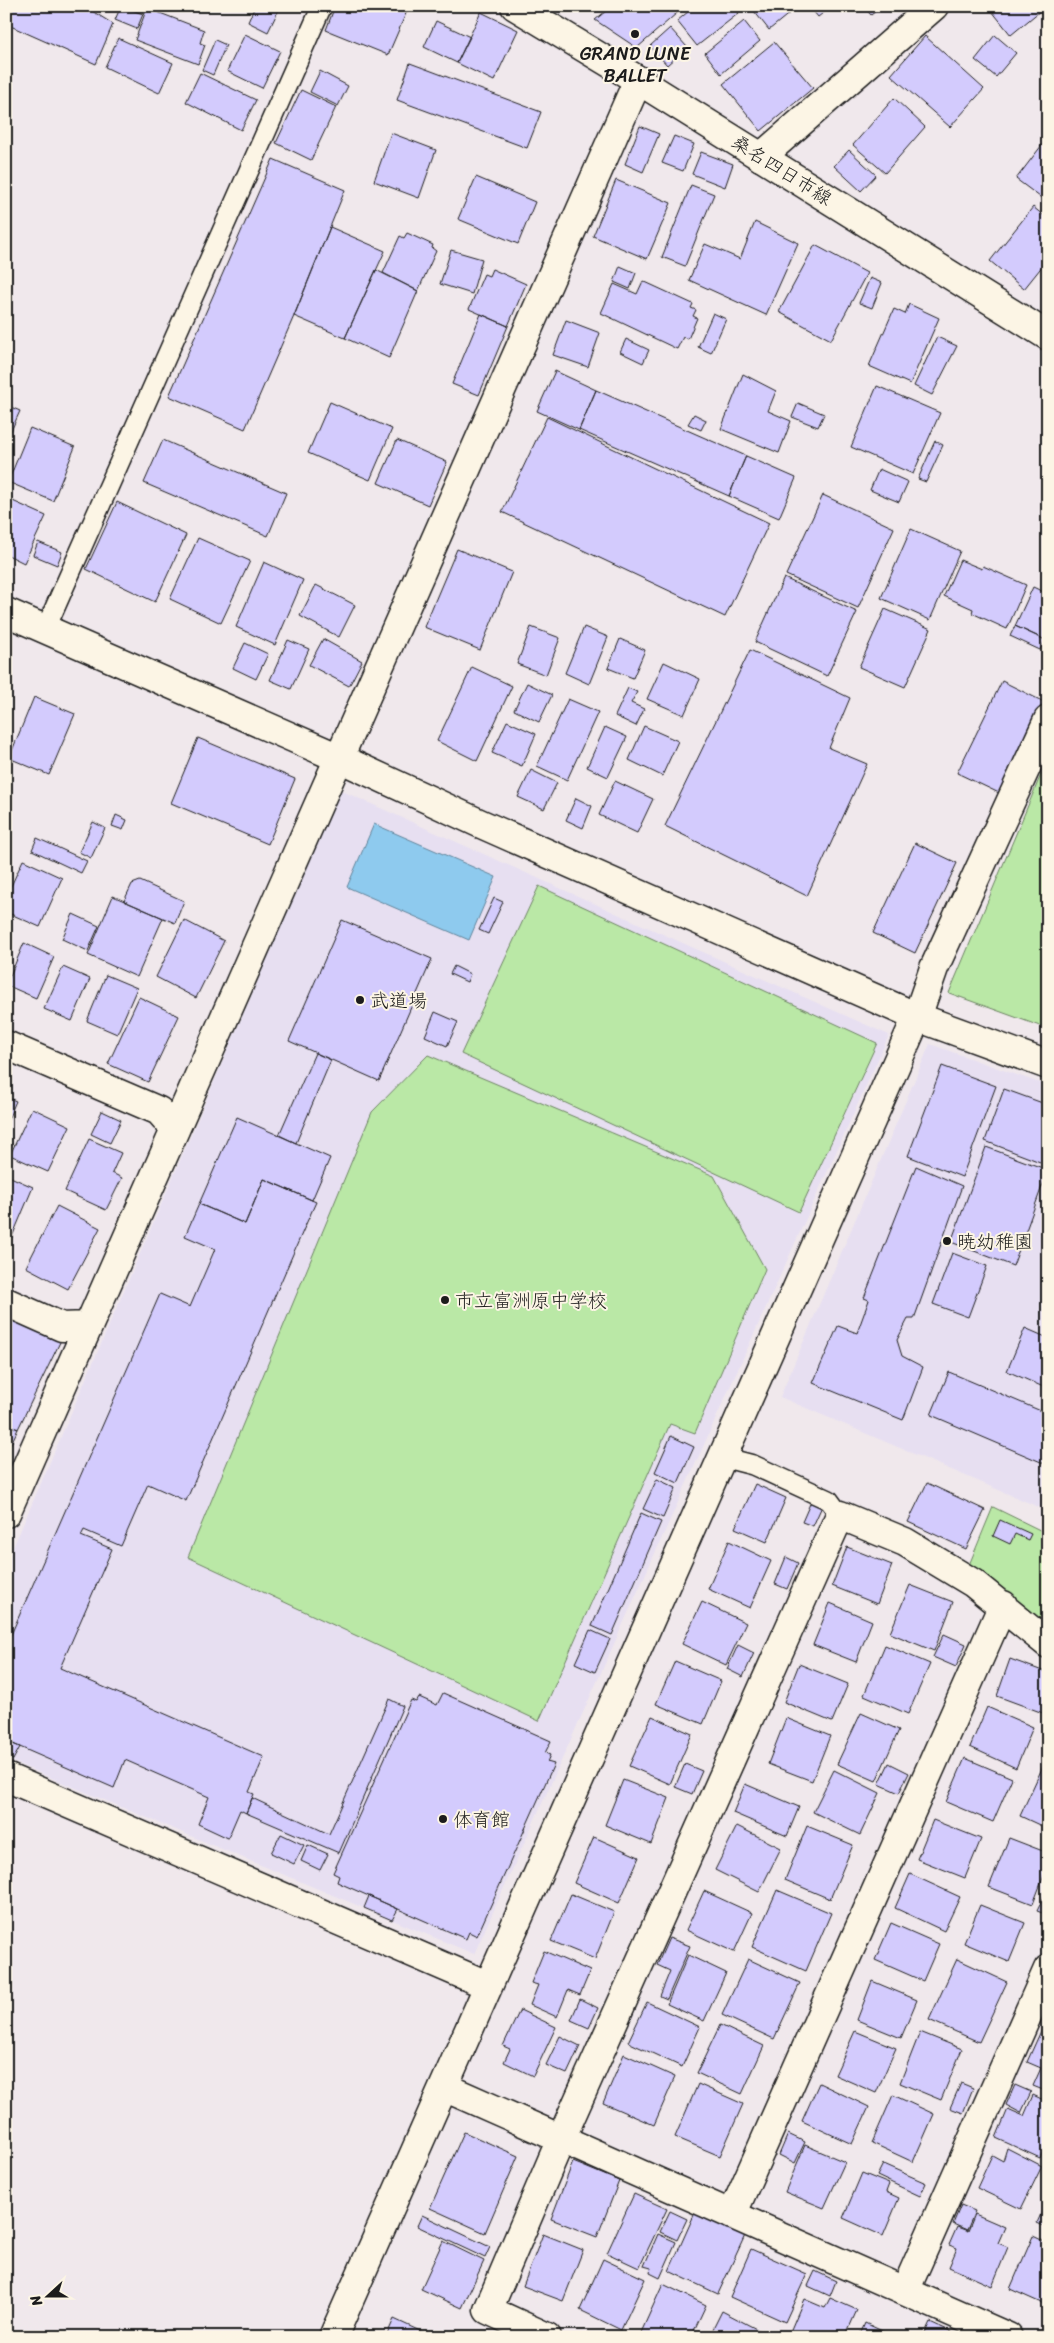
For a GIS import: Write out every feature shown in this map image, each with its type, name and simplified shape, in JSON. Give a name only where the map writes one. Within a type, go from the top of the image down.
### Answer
[{"type":"street","name":"桑名四日市線","points":[[515,6],[761,156],[1048,336]]},
{"type":"street","points":[[761,156],[934,6]]},
{"type":"street","points":[[6,1513],[174,1128],[638,80]]},
{"type":"street","points":[[6,612],[339,758],[479,823],[917,1017],[1048,1065]]},
{"type":"street","points":[[333,2337],[917,1017],[934,968],[1048,720]]},
{"type":"street","points":[[6,1045],[159,1111],[174,1128]]},
{"type":"street","points":[[6,1302],[62,1327],[88,1326]]},
{"type":"street","points":[[547,2337],[488,2310],[561,2139],[840,1515],[906,1542],[973,1583],[1003,1605],[1048,1644]]},
{"type":"street","points":[[732,2214],[1003,1605]]},
{"type":"street","points":[[6,1777],[488,1985]]},
{"type":"street","points":[[905,2291],[1048,1969]]},
{"type":"street","points":[[444,2087],[1008,2337]]},
{"type":"lane","points":[[45,630],[322,6]]},
{"type":"lane","points":[[722,1457],[753,1465],[829,1500],[840,1515]]},
{"type":"shaded area","name":"市立富洲原中学校","points":[[340,790],[889,1035],[474,1954],[6,1759],[6,1564]]},
{"type":"shaded area","name":"暁幼稚園","points":[[930,1044],[1048,1086],[1048,1511],[780,1397]]},
{"type":"green space","points":[[1048,758],[1048,1029],[949,993]]},
{"type":"green space","points":[[539,886],[877,1043],[799,1212],[461,1054]]},
{"type":"green space","points":[[428,1055],[714,1176],[765,1269],[695,1433],[670,1424],[539,1721],[188,1557],[372,1112]]},
{"type":"green space","points":[[993,1507],[1048,1534],[1048,1631],[969,1565]]},
{"type":"water","points":[[374,824],[496,877],[469,940],[347,887]]},
{"type":"building","points":[[6,6],[84,6],[113,24],[96,64],[6,24]]},
{"type":"building","points":[[121,6],[143,14],[137,29],[115,20]]},
{"type":"building","points":[[255,6],[280,7],[268,32],[248,22]]},
{"type":"building","points":[[295,6],[306,6],[304,11]]},
{"type":"building","points":[[335,6],[398,6],[407,11],[388,55],[326,30]]},
{"type":"building","name":"GRAND LUNE BALLET","points":[[612,6],[685,6],[637,48],[595,20]]},
{"type":"building","points":[[695,6],[733,6],[739,13],[697,46],[677,21]]},
{"type":"building","points":[[750,6],[796,6],[797,7],[769,30]]},
{"type":"building","points":[[809,6],[832,6],[818,17]]},
{"type":"building","points":[[863,6],[882,6],[871,15]]},
{"type":"building","points":[[988,6],[1046,6],[1011,35]]},
{"type":"building","points":[[147,8],[204,30],[200,43],[205,45],[198,64],[135,40]]},
{"type":"building","points":[[481,12],[518,30],[494,81],[457,63]]},
{"type":"building","points":[[436,21],[470,37],[457,63],[424,47]]},
{"type":"building","points":[[744,21],[760,41],[721,74],[705,53]]},
{"type":"building","points":[[670,28],[687,47],[667,65],[650,46]]},
{"type":"building","points":[[245,34],[280,51],[262,88],[227,71]]},
{"type":"building","points":[[995,35],[1016,53],[996,77],[975,60]]},
{"type":"building","points":[[925,36],[984,89],[950,127],[891,75]]},
{"type":"building","points":[[118,38],[173,63],[159,93],[105,67]]},
{"type":"building","points":[[215,40],[226,45],[213,75],[202,70]]},
{"type":"building","points":[[774,42],[813,88],[761,131],[723,84]]},
{"type":"building","points":[[410,63],[541,112],[527,148],[397,100]]},
{"type":"building","points":[[320,71],[348,86],[338,106],[310,92]]},
{"type":"building","points":[[200,73],[256,100],[241,130],[186,102]]},
{"type":"building","points":[[301,90],[336,107],[311,160],[276,143]]},
{"type":"building","points":[[894,98],[925,127],[885,173],[853,145]]},
{"type":"building","points":[[640,126],[659,134],[643,172],[625,164]]},
{"type":"building","points":[[391,133],[436,150],[419,198],[374,181]]},
{"type":"building","points":[[674,136],[694,144],[683,171],[662,163]]},
{"type":"building","points":[[1045,141],[1048,144],[1048,203],[1016,179]]},
{"type":"building","points":[[849,150],[876,175],[861,191],[834,166]]},
{"type":"building","points":[[701,152],[733,164],[725,187],[692,174]]},
{"type":"building","points":[[273,159],[345,190],[294,316],[245,429],[169,396]]},
{"type":"building","points":[[476,177],[535,202],[518,244],[458,219]]},
{"type":"building","points":[[616,180],[671,203],[647,259],[593,236]]},
{"type":"building","points":[[691,185],[714,194],[685,266],[662,257]]},
{"type":"building","points":[[1033,207],[1048,219],[1048,259],[1024,289],[990,261]]},
{"type":"building","points":[[755,222],[798,243],[766,315],[689,280],[705,244],[740,259]]},
{"type":"building","points":[[330,227],[385,251],[345,338],[294,316]]},
{"type":"building","points":[[407,233],[433,245],[432,248],[436,251],[418,291],[383,273],[400,236],[404,238]]},
{"type":"building","points":[[815,245],[867,273],[831,340],[779,312]]},
{"type":"building","points":[[451,250],[482,259],[472,294],[440,284]]},
{"type":"building","points":[[620,266],[636,273],[630,289],[614,282]]},
{"type":"building","points":[[492,269],[526,284],[508,326],[469,309],[484,274],[489,276]]},
{"type":"building","points":[[376,270],[418,291],[389,358],[345,338]]},
{"type":"building","points":[[870,278],[882,283],[872,308],[859,303]]},
{"type":"building","points":[[643,281],[693,304],[691,308],[696,310],[693,316],[697,318],[688,339],[683,337],[677,349],[601,313],[614,284],[637,294]]},
{"type":"building","points":[[909,304],[939,318],[910,384],[869,366],[894,309],[905,314]]},
{"type":"building","points":[[713,313],[726,319],[711,353],[698,347]]},
{"type":"building","points":[[481,314],[508,326],[479,395],[452,384]]},
{"type":"building","points":[[566,320],[600,333],[588,367],[553,355]]},
{"type":"building","points":[[937,337],[957,346],[932,395],[914,386]]},
{"type":"building","points":[[626,339],[649,350],[643,363],[620,352]]},
{"type":"building","points":[[555,371],[596,390],[579,430],[537,411]]},
{"type":"building","points":[[743,374],[776,391],[768,411],[791,421],[779,453],[721,429]]},
{"type":"building","points":[[877,386],[940,413],[913,474],[851,447]]},
{"type":"building","points":[[596,390],[746,456],[729,496],[579,430]]},
{"type":"building","points":[[330,402],[392,429],[370,480],[308,453]]},
{"type":"building","points":[[798,403],[824,414],[818,427],[792,417]]},
{"type":"building","points":[[6,405],[20,411],[6,442]]},
{"type":"building","points":[[694,414],[706,420],[701,430],[688,424]]},
{"type":"building","points":[[547,417],[769,523],[725,617],[502,512]]},
{"type":"building","points":[[30,428],[75,447],[53,501],[8,482]]},
{"type":"building","points":[[163,440],[286,493],[268,536],[144,483]]},
{"type":"building","points":[[397,440],[447,462],[428,505],[378,483]]},
{"type":"building","points":[[935,441],[943,445],[926,482],[918,479]]},
{"type":"building","points":[[746,456],[796,478],[779,518],[729,496]]},
{"type":"building","points":[[879,469],[908,482],[899,502],[870,490]]},
{"type":"building","points":[[823,495],[894,528],[858,608],[786,575]]},
{"type":"building","points":[[6,498],[46,516],[24,563],[6,554]]},
{"type":"building","points":[[117,502],[186,535],[155,602],[86,569]]},
{"type":"building","points":[[911,529],[960,551],[930,620],[881,598]]},
{"type":"building","points":[[198,538],[250,561],[221,623],[170,599]]},
{"type":"building","points":[[38,542],[62,552],[57,565],[33,555]]},
{"type":"building","points":[[457,549],[512,572],[480,650],[424,627]]},
{"type":"building","points":[[960,560],[982,569],[983,566],[1026,585],[1007,629],[972,613],[973,609],[944,596]]},
{"type":"building","points":[[264,562],[303,580],[275,645],[236,627]]},
{"type":"building","points":[[784,578],[857,612],[827,676],[755,642]]},
{"type":"building","points":[[316,585],[355,605],[339,637],[300,616]]},
{"type":"building","points":[[1033,587],[1048,594],[1048,641],[1015,626]]},
{"type":"building","points":[[885,609],[931,629],[905,687],[859,667]]},
{"type":"building","points":[[1015,626],[1045,640],[1040,650],[1010,636]]},
{"type":"building","points":[[531,627],[560,638],[546,675],[517,664]]},
{"type":"building","points":[[584,627],[608,637],[589,684],[565,673]]},
{"type":"building","points":[[323,639],[362,661],[349,686],[309,665]]},
{"type":"building","points":[[620,639],[645,650],[633,678],[608,668]]},
{"type":"building","points":[[288,640],[309,649],[291,689],[270,680]]},
{"type":"building","points":[[245,643],[268,654],[256,679],[233,668]]},
{"type":"building","points":[[750,650],[850,698],[829,748],[867,764],[807,896],[665,826]]},
{"type":"building","points":[[664,662],[700,679],[684,715],[647,699]]},
{"type":"building","points":[[472,667],[512,686],[477,761],[437,741]]},
{"type":"building","points":[[1002,681],[1044,702],[999,793],[957,773]]},
{"type":"building","points":[[527,683],[552,695],[539,722],[514,710]]},
{"type":"building","points":[[628,688],[637,692],[631,703],[644,709],[636,726],[615,716]]},
{"type":"building","points":[[34,697],[75,714],[49,775],[9,758]]},
{"type":"building","points":[[568,699],[598,712],[567,780],[537,766]]},
{"type":"building","points":[[507,721],[536,734],[522,766],[492,753]]},
{"type":"building","points":[[644,726],[678,741],[662,776],[629,760]]},
{"type":"building","points":[[605,727],[627,737],[608,777],[587,767]]},
{"type":"building","points":[[198,738],[295,779],[268,844],[171,803]]},
{"type":"building","points":[[531,770],[557,783],[544,809],[518,797]]},
{"type":"building","points":[[615,781],[653,799],[637,833],[599,815]]},
{"type":"building","points":[[576,798],[592,806],[583,828],[566,820]]},
{"type":"building","points":[[116,815],[127,820],[123,830],[112,826]]},
{"type":"building","points":[[93,822],[105,828],[91,858],[79,852]]},
{"type":"building","points":[[6,829],[12,831],[6,843]]},
{"type":"building","points":[[37,838],[87,861],[81,873],[32,850]]},
{"type":"building","points":[[915,843],[957,863],[915,953],[873,933]]},
{"type":"building","points":[[23,860],[62,878],[40,927],[6,912],[6,897]]},
{"type":"building","points":[[140,881],[184,901],[175,923],[124,901],[132,884]]},
{"type":"building","points":[[113,896],[163,918],[137,977],[88,955]]},
{"type":"building","points":[[494,898],[503,902],[488,934],[479,930]]},
{"type":"building","points":[[73,914],[99,926],[88,951],[62,939]]},
{"type":"building","points":[[184,920],[224,941],[196,998],[156,977]]},
{"type":"building","name":"武道場","points":[[342,920],[432,959],[379,1081],[289,1041]]},
{"type":"building","points":[[6,937],[11,939],[6,950]]},
{"type":"building","points":[[24,943],[54,957],[36,998],[6,985]]},
{"type":"building","points":[[454,966],[470,974],[467,982],[450,974]]},
{"type":"building","points":[[63,967],[90,979],[72,1021],[44,1009]]},
{"type":"building","points":[[106,975],[137,988],[117,1034],[87,1021]]},
{"type":"building","points":[[139,997],[179,1016],[148,1082],[108,1064]]},
{"type":"building","points":[[435,1012],[458,1022],[447,1046],[425,1036]]},
{"type":"building","points":[[315,1053],[331,1060],[296,1143],[279,1135]]},
{"type":"building","points":[[942,1066],[996,1086],[962,1177],[908,1156]]},
{"type":"building","points":[[1004,1089],[1048,1105],[1048,1165],[985,1141]]},
{"type":"building","points":[[6,1097],[16,1101],[6,1124]]},
{"type":"building","points":[[32,1108],[70,1126],[48,1172],[10,1155]]},
{"type":"building","points":[[102,1111],[121,1120],[110,1143],[91,1134]]},
{"type":"building","points":[[237,1117],[330,1158],[312,1200],[264,1179],[245,1224],[199,1204]]},
{"type":"building","points":[[89,1139],[121,1153],[112,1173],[122,1178],[106,1210],[65,1191]]},
{"type":"building","points":[[986,1147],[1048,1170],[1013,1266],[951,1242]]},
{"type":"building","points":[[916,1166],[962,1186],[914,1319],[908,1319],[897,1340],[902,1356],[923,1367],[903,1420],[813,1383],[838,1326],[857,1333],[869,1300],[864,1298]]},
{"type":"building","points":[[6,1175],[33,1187],[9,1244],[6,1243]]},
{"type":"building","points":[[264,1179],[316,1202],[186,1501],[148,1484],[121,1546],[84,1530],[81,1536],[112,1549],[60,1668],[264,1757],[249,1792],[254,1794],[246,1813],[240,1810],[228,1838],[198,1824],[209,1797],[125,1760],[114,1788],[6,1741],[6,1646],[160,1294],[190,1307],[215,1249],[185,1236],[199,1204],[245,1224]]},
{"type":"building","points":[[57,1206],[100,1228],[68,1289],[26,1267]]},
{"type":"building","points":[[952,1253],[987,1266],[968,1317],[933,1304]]},
{"type":"building","points":[[6,1311],[62,1338],[18,1429],[6,1424]]},
{"type":"building","points":[[1025,1328],[1048,1338],[1048,1389],[1007,1371]]},
{"type":"building","points":[[949,1372],[1048,1414],[1048,1465],[931,1415]]},
{"type":"building","points":[[6,1424],[18,1429],[6,1454]]},
{"type":"building","points":[[671,1436],[694,1447],[678,1483],[655,1472]]},
{"type":"building","points":[[657,1479],[676,1488],[663,1518],[643,1509]]},
{"type":"building","points":[[927,1483],[985,1510],[966,1549],[908,1522]]},
{"type":"building","points":[[755,1484],[786,1498],[767,1542],[735,1528]]},
{"type":"building","points":[[812,1499],[823,1504],[813,1526],[802,1522]]},
{"type":"building","points":[[641,1513],[661,1522],[612,1635],[592,1626]]},
{"type":"building","points":[[1000,1520],[1031,1534],[1028,1540],[1015,1534],[1010,1544],[993,1536]]},
{"type":"building","points":[[729,1541],[771,1561],[750,1608],[708,1589]]},
{"type":"building","points":[[847,1547],[892,1565],[877,1604],[832,1586]]},
{"type":"building","points":[[786,1557],[798,1563],[787,1589],[775,1584]]},
{"type":"building","points":[[910,1585],[953,1602],[934,1651],[890,1633]]},
{"type":"building","points":[[702,1602],[746,1623],[726,1665],[682,1644]]},
{"type":"building","points":[[830,1603],[872,1621],[856,1662],[813,1645]]},
{"type":"building","points":[[590,1630],[610,1639],[595,1672],[575,1663]]},
{"type":"building","points":[[944,1634],[966,1644],[956,1667],[933,1657]]},
{"type":"building","points":[[738,1645],[754,1653],[743,1677],[727,1669]]},
{"type":"building","points":[[885,1645],[930,1664],[908,1714],[864,1695]]},
{"type":"building","points":[[1010,1659],[1048,1673],[1048,1701],[1043,1713],[997,1696]]},
{"type":"building","points":[[675,1661],[721,1681],[703,1724],[656,1704]]},
{"type":"building","points":[[799,1664],[848,1684],[832,1722],[784,1702]]},
{"type":"building","name":"体育館","points":[[443,1693],[551,1741],[545,1753],[550,1755],[547,1762],[554,1764],[477,1936],[469,1932],[466,1939],[337,1882],[339,1876],[333,1873],[411,1700],[416,1702],[419,1697],[437,1705]]},
{"type":"building","points":[[389,1699],[403,1706],[339,1853],[246,1813],[252,1798],[329,1834]]},
{"type":"building","points":[[987,1707],[1033,1727],[1016,1768],[970,1747]]},
{"type":"building","points":[[861,1713],[899,1730],[876,1781],[837,1764]]},
{"type":"building","points":[[652,1716],[692,1734],[670,1784],[629,1766]]},
{"type":"building","points":[[786,1718],[830,1736],[812,1781],[768,1764]]},
{"type":"building","points":[[6,1741],[20,1747],[13,1760],[6,1757]]},
{"type":"building","points":[[965,1758],[1012,1778],[993,1822],[946,1802]]},
{"type":"building","points":[[889,1763],[909,1773],[899,1793],[879,1784]]},
{"type":"building","points":[[685,1764],[702,1771],[692,1794],[675,1787]]},
{"type":"building","points":[[1044,1764],[1048,1766],[1048,1829],[1020,1816]]},
{"type":"building","points":[[834,1770],[880,1793],[860,1835],[813,1812]]},
{"type":"building","points":[[623,1780],[669,1798],[651,1844],[605,1825]]},
{"type":"building","points":[[745,1784],[799,1807],[787,1836],[733,1813]]},
{"type":"building","points":[[933,1820],[981,1839],[965,1878],[917,1859]]},
{"type":"building","points":[[737,1826],[781,1848],[759,1892],[715,1870]]},
{"type":"building","points":[[807,1826],[853,1845],[830,1899],[785,1880]]},
{"type":"building","points":[[281,1834],[304,1845],[294,1864],[271,1853]]},
{"type":"building","points":[[594,1837],[639,1857],[619,1903],[574,1883]]},
{"type":"building","points":[[1009,1838],[1048,1853],[1048,1865],[1033,1904],[989,1887]]},
{"type":"building","points":[[308,1845],[328,1854],[320,1870],[301,1861]]},
{"type":"building","points":[[910,1874],[960,1897],[944,1931],[895,1908]]},
{"type":"building","points":[[1048,1888],[1048,1915],[1037,1911]]},
{"type":"building","points":[[777,1890],[831,1913],[806,1971],[752,1947]]},
{"type":"building","points":[[704,1891],[752,1913],[734,1952],[686,1930]]},
{"type":"building","points":[[571,1894],[614,1912],[595,1959],[551,1941]]},
{"type":"building","points":[[369,1896],[398,1909],[392,1920],[364,1908]]},
{"type":"building","points":[[980,1905],[1025,1923],[1009,1962],[964,1943]]},
{"type":"building","points":[[891,1923],[939,1944],[923,1981],[875,1960]]},
{"type":"building","points":[[669,1938],[690,1946],[667,1999],[660,1996],[670,1971],[657,1965]]},
{"type":"building","points":[[544,1951],[590,1971],[580,1995],[568,1990],[557,2017],[530,2005],[538,1985],[531,1983]]},
{"type":"building","points":[[688,1955],[726,1973],[704,2021],[667,2004]]},
{"type":"building","points":[[748,1959],[800,1983],[774,2039],[722,2015]]},
{"type":"building","points":[[957,1959],[1007,1982],[979,2042],[929,2020]]},
{"type":"building","points":[[872,1981],[917,2000],[901,2038],[857,2020]]},
{"type":"building","points":[[580,1999],[598,2008],[589,2028],[571,2020]]},
{"type":"building","points":[[647,2002],[700,2027],[682,2067],[628,2042]]},
{"type":"building","points":[[520,2010],[556,2027],[533,2076],[504,2062],[510,2049],[503,2046]]},
{"type":"building","points":[[1045,2022],[1048,2023],[1048,2092],[1033,2086],[1041,2068],[1027,2062]]},
{"type":"building","points":[[720,2025],[764,2046],[742,2094],[697,2073]]},
{"type":"building","points":[[855,2031],[896,2048],[876,2093],[835,2075]]},
{"type":"building","points":[[920,2032],[962,2049],[941,2100],[900,2083]]},
{"type":"building","points":[[560,2036],[580,2046],[567,2074],[546,2065]]},
{"type":"building","points":[[624,2054],[675,2077],[654,2125],[603,2103]]},
{"type":"building","points":[[819,2083],[869,2107],[852,2144],[802,2121]]},
{"type":"building","points":[[961,2083],[973,2088],[963,2113],[950,2108]]},
{"type":"building","points":[[698,2084],[743,2104],[720,2156],[675,2137]]},
{"type":"building","points":[[1015,2085],[1031,2092],[1021,2113],[1006,2105]]},
{"type":"building","points":[[893,2095],[934,2114],[913,2162],[872,2143]]},
{"type":"building","points":[[1033,2095],[1048,2102],[1048,2139],[1040,2158],[996,2138],[1008,2109],[1024,2116]]},
{"type":"building","points":[[464,2132],[518,2156],[485,2233],[430,2208]]},
{"type":"building","points":[[788,2134],[805,2142],[795,2163],[779,2155]]},
{"type":"building","points":[[805,2145],[845,2162],[824,2208],[785,2192]]},
{"type":"building","points":[[1007,2148],[1042,2166],[1021,2209],[977,2188],[992,2155],[1003,2161]]},
{"type":"building","points":[[573,2162],[619,2181],[597,2237],[551,2219]]},
{"type":"building","points":[[883,2164],[926,2183],[920,2196],[877,2176]]},
{"type":"building","points":[[862,2173],[889,2184],[886,2192],[899,2198],[883,2236],[843,2218]]},
{"type":"building","points":[[634,2194],[667,2209],[639,2268],[607,2253]]},
{"type":"building","points":[[1048,2198],[1048,2228],[1037,2223]]},
{"type":"building","points":[[961,2205],[975,2211],[967,2230],[953,2224]]},
{"type":"building","points":[[698,2206],[748,2229],[718,2294],[669,2271]]},
{"type":"building","points":[[670,2211],[687,2219],[677,2240],[660,2232]]},
{"type":"building","points":[[975,2214],[1005,2227],[998,2243],[1008,2247],[992,2286],[949,2267],[957,2248],[949,2245],[957,2227],[968,2231]]},
{"type":"building","points":[[422,2215],[490,2247],[485,2258],[417,2226]]},
{"type":"building","points":[[543,2234],[583,2250],[563,2301],[523,2286]]},
{"type":"building","points":[[658,2234],[676,2242],[660,2278],[650,2273],[651,2268],[644,2266]]},
{"type":"building","points":[[1033,2236],[1048,2243],[1048,2306],[1010,2289]]},
{"type":"building","points":[[443,2241],[484,2261],[462,2308],[421,2289]]},
{"type":"building","points":[[751,2249],[807,2274],[785,2322],[730,2297]]},
{"type":"building","points":[[603,2259],[645,2279],[621,2330],[580,2310]]},
{"type":"building","points":[[815,2271],[836,2281],[830,2296],[808,2286]]},
{"type":"building","points":[[663,2284],[706,2305],[691,2337],[639,2337]]},
{"type":"building","points":[[830,2298],[857,2310],[845,2337],[795,2337],[789,2334],[804,2299],[825,2308]]},
{"type":"building","points":[[722,2311],[764,2333],[762,2337],[709,2337]]},
{"type":"building","points":[[394,2319],[433,2337],[386,2337]]},
{"type":"building","points":[[930,2322],[952,2332],[951,2337],[923,2337]]},
{"type":"building","points":[[865,2323],[895,2337],[859,2337]]},
{"type":"place","name":"GRAND LUNE BALLET","points":[[635,34]]},
{"type":"place","name":"武道場","points":[[360,1000]]},
{"type":"place","name":"暁幼稚園","points":[[947,1241]]},
{"type":"place","name":"市立富洲原中学校","points":[[445,1300]]},
{"type":"place","name":"体育館","points":[[443,1819]]}]
